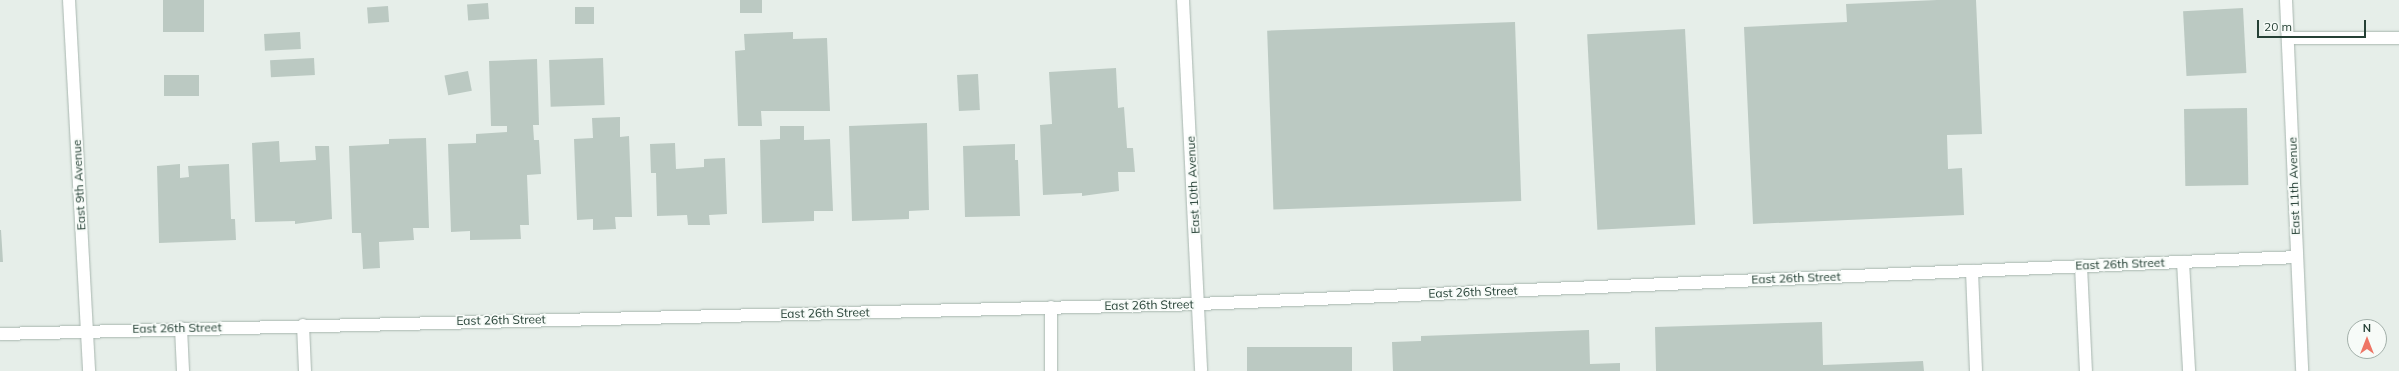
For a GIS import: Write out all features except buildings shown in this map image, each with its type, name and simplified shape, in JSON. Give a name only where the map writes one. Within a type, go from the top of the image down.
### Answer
[{"type":"street","name":"East 9th Avenue","points":[[70,0],[89,371]]},
{"type":"street","name":"East 10th Avenue","points":[[1183,0],[1199,304],[1201,371]]},
{"type":"street","name":"East 11th Avenue","points":[[2286,0],[2302,371]]},
{"type":"street","points":[[2288,38],[2399,38]]},
{"type":"street","name":"East 26th Street","points":[[0,334],[87,330],[1199,304],[2297,257]]},
{"type":"street","points":[[2183,262],[2189,371]]},
{"type":"street","points":[[2081,266],[2086,371]]},
{"type":"street","points":[[1972,271],[1976,371]]},
{"type":"street","points":[[1051,307],[1051,371]]},
{"type":"street","points":[[304,325],[305,371]]},
{"type":"street","points":[[181,328],[183,371]]}]
